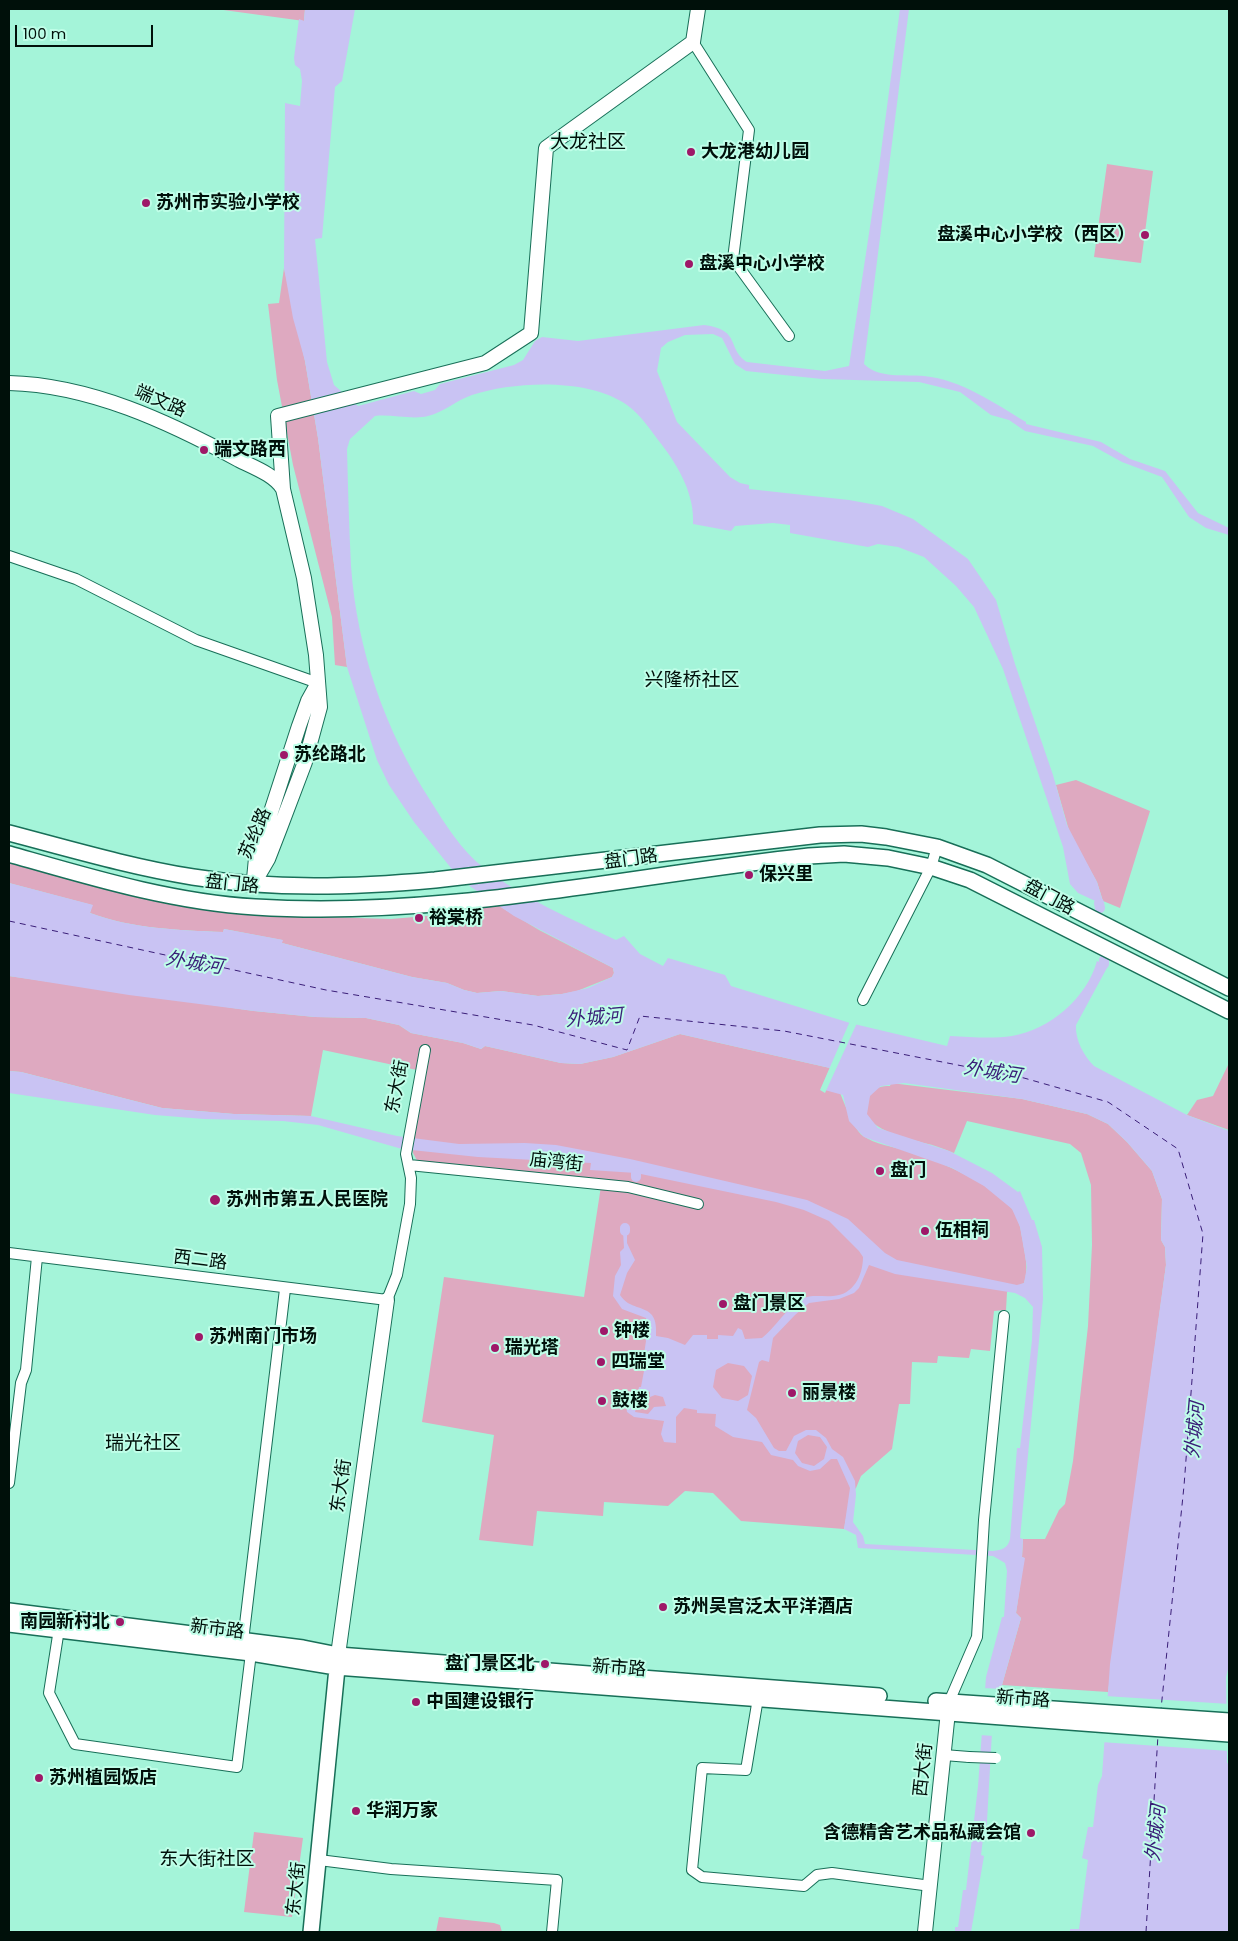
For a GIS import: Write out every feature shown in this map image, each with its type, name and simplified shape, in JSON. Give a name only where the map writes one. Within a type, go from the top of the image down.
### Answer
[{"type":"main road","name":"盘门路","points":[[9,833],[142,867],[198,878],[254,883],[359,885],[435,880],[820,835],[873,835],[937,846],[1000,871],[1229,988]]},
{"type":"main road","name":"盘门路","points":[[9,854],[148,892],[254,907],[360,909],[472,900],[828,854],[874,856],[931,867],[981,884],[1229,1011]]},
{"type":"main road","points":[[254,883],[254,907]]},
{"type":"main road","name":"新市路","points":[[9,1611],[337,1661],[758,1698],[949,1707]]},
{"type":"main road","name":"新市路","points":[[9,1624],[247,1647]]},
{"type":"main road","name":"新市路","points":[[337,1661],[949,1707],[1229,1734]]},
{"type":"main road","name":"东大街","points":[[311,1932],[337,1661]]},
{"type":"main road","name":"新市路","points":[[979,1710],[1229,1721]]},
{"type":"street","points":[[698,9],[692,42],[749,130],[733,259],[789,336]]},
{"type":"street","points":[[9,556],[76,579],[196,640],[318,683],[304,578],[283,489],[278,416],[485,363],[531,333],[546,148],[692,42]]},
{"type":"street","name":"端文路","points":[[9,383],[66,390],[128,408],[220,450],[281,484],[283,489]]},
{"type":"street","name":"苏纶路","points":[[254,883],[256,858],[299,726],[308,701],[318,683]]},
{"type":"street","points":[[863,1000],[931,867],[937,846]]},
{"type":"street","name":"东大街","points":[[337,1661],[387,1300],[397,1275],[410,1204],[411,1184],[406,1154],[408,1133],[424,1050]]},
{"type":"street","name":"庙湾街","points":[[409,1165],[628,1187],[698,1204]]},
{"type":"street","name":"西二路","points":[[9,1253],[285,1289],[387,1300]]},
{"type":"street","points":[[9,1483],[20,1384],[26,1370],[37,1257]]},
{"type":"street","points":[[59,1629],[49,1693],[74,1744],[237,1766],[247,1647],[285,1289]]},
{"type":"street","points":[[949,1707],[977,1637],[981,1550],[1004,1316]]},
{"type":"street","points":[[758,1698],[746,1770],[702,1768],[692,1870],[702,1877],[804,1886],[817,1875],[832,1873],[931,1886]]},
{"type":"street","name":"西大街","points":[[925,1932],[949,1707]]},
{"type":"street","points":[[944,1755],[996,1758]]},
{"type":"street","points":[[319,1860],[390,1869],[557,1880],[552,1932]]},
{"type":"shaded area","points":[[216,9],[305,9],[304,21]]},
{"type":"shaded area","points":[[1107,164],[1153,171],[1141,263],[1094,257]]},
{"type":"shaded area","points":[[284,268],[305,361],[318,438],[347,667],[335,665],[332,617],[293,465],[277,380],[268,304],[279,303]]},
{"type":"shaded area","points":[[1076,780],[1150,811],[1120,908],[1103,901],[1097,882],[1070,834],[1056,785]]},
{"type":"shaded area","points":[[9,862],[131,896],[190,907],[259,915],[391,919],[450,914],[496,904],[539,930],[613,968],[614,973],[612,977],[577,991],[562,994],[538,996],[501,991],[477,993],[447,983],[412,977],[282,943],[282,940],[224,929],[223,932],[139,926],[106,918],[90,913],[92,905],[9,883]]},
{"type":"shaded area","name":"盘门景区","points":[[9,976],[254,1011],[315,1017],[366,1018],[399,1025],[411,1033],[463,1043],[481,1049],[485,1046],[561,1063],[580,1064],[613,1057],[680,1034],[830,1068],[849,1115],[863,1136],[950,1167],[981,1183],[1007,1203],[1015,1213],[1020,1227],[1026,1262],[1024,1283],[1007,1292],[1006,1310],[994,1311],[990,1351],[971,1349],[969,1358],[938,1356],[937,1363],[912,1362],[910,1404],[899,1404],[892,1449],[861,1476],[856,1488],[851,1492],[844,1529],[741,1521],[713,1493],[685,1491],[668,1506],[604,1502],[603,1516],[537,1511],[533,1546],[479,1540],[494,1435],[422,1422],[444,1277],[584,1297],[601,1186],[419,1164],[413,1153],[417,1070],[323,1050],[311,1116],[234,1114],[162,1108],[21,1072],[9,1071]]},
{"type":"shaded area","points":[[1229,1063],[1229,1130],[1187,1115],[1197,1100],[1213,1096]]},
{"type":"shaded area","points":[[891,1083],[1022,1099],[1087,1114],[1108,1124],[1127,1142],[1152,1171],[1162,1199],[1161,1240],[1165,1247],[1166,1265],[1108,1692],[1002,1685],[1021,1618],[1016,1613],[1024,1558],[1022,1557],[1023,1539],[1045,1539],[1059,1510],[1065,1504],[1073,1461],[1088,1326],[1092,1245],[1091,1185],[1081,1153],[1070,1144],[967,1121],[954,1153],[893,1134],[873,1123],[867,1115],[866,1106],[874,1090],[890,1086]]},
{"type":"shaded area","points":[[254,1832],[303,1838],[292,1917],[244,1912]]},
{"type":"shaded area","points":[[439,1917],[494,1923],[500,1925],[502,1932],[436,1932]]},
{"type":"water","name":"外城河","points":[[305,9],[355,9],[342,81],[335,87],[322,238],[315,239],[327,362],[334,385],[358,406],[414,391],[421,394],[435,390],[440,384],[514,365],[523,360],[535,341],[542,337],[578,341],[704,325],[716,327],[729,335],[741,357],[747,362],[825,371],[849,366],[879,167],[900,9],[909,9],[864,364],[870,369],[884,374],[924,376],[951,382],[990,400],[1026,422],[1026,424],[1101,442],[1130,459],[1165,471],[1198,513],[1229,528],[1229,535],[1206,528],[1189,517],[1162,477],[1122,462],[1093,446],[1025,431],[1009,420],[991,415],[960,392],[919,382],[822,379],[746,371],[735,364],[722,338],[713,334],[685,335],[668,342],[661,348],[657,371],[677,422],[730,477],[740,483],[749,485],[749,489],[849,500],[882,506],[913,519],[968,559],[996,600],[1015,664],[1053,775],[1067,825],[1097,882],[1104,905],[1078,893],[1070,884],[1063,847],[1003,669],[974,607],[956,586],[924,557],[898,547],[878,544],[868,547],[790,533],[790,525],[773,523],[735,526],[731,531],[693,524],[689,492],[685,482],[668,454],[641,418],[627,405],[611,396],[573,386],[530,385],[489,390],[472,395],[440,412],[428,416],[375,416],[350,439],[347,449],[351,566],[354,597],[367,658],[376,688],[387,717],[414,773],[454,836],[484,868],[515,889],[565,916],[616,940],[624,936],[640,954],[663,966],[668,958],[725,975],[731,986],[850,1023],[947,1046],[950,1036],[1004,1037],[1026,1033],[1039,1027],[1065,1010],[1075,999],[1092,975],[1097,961],[1108,966],[1076,1025],[1079,1042],[1090,1062],[1094,1066],[1187,1115],[1229,1131],[1229,1665],[1226,1677],[1227,1763],[1229,1764],[1229,1932],[1070,1932],[1070,1929],[1079,1929],[1088,1860],[1082,1858],[1088,1827],[1093,1827],[1098,1785],[1102,1776],[1110,1664],[1166,1265],[1165,1247],[1161,1240],[1162,1199],[1152,1171],[1127,1142],[1108,1124],[1087,1114],[1022,1099],[904,1083],[881,1086],[870,1096],[867,1114],[878,1128],[949,1151],[992,1173],[1018,1192],[1020,1191],[1032,1220],[1034,1220],[1042,1247],[1043,1299],[1020,1538],[1023,1539],[1022,1557],[1025,1558],[1016,1613],[1021,1618],[1002,1685],[992,1732],[986,1839],[983,1839],[981,1855],[984,1856],[971,1932],[955,1932],[955,1927],[958,1927],[963,1890],[966,1890],[978,1786],[986,1677],[1002,1617],[1004,1617],[1007,1571],[1005,1563],[993,1556],[858,1548],[856,1535],[844,1529],[850,1488],[837,1459],[831,1459],[820,1469],[810,1471],[798,1466],[793,1460],[771,1455],[762,1442],[733,1437],[715,1426],[716,1414],[697,1413],[697,1410],[684,1408],[676,1417],[676,1443],[664,1442],[661,1434],[664,1421],[634,1417],[627,1412],[625,1397],[637,1397],[639,1387],[641,1387],[647,1355],[644,1354],[645,1338],[649,1331],[646,1318],[622,1309],[613,1296],[615,1276],[621,1265],[620,1252],[624,1248],[623,1231],[627,1231],[627,1243],[635,1260],[627,1273],[620,1295],[625,1301],[649,1312],[656,1325],[656,1336],[668,1338],[685,1345],[693,1335],[707,1335],[707,1339],[718,1339],[718,1335],[733,1336],[738,1328],[742,1330],[745,1339],[762,1338],[791,1307],[805,1297],[840,1295],[851,1288],[859,1277],[863,1257],[829,1221],[804,1210],[776,1202],[636,1173],[590,1170],[591,1163],[478,1157],[402,1149],[318,1125],[283,1121],[204,1119],[155,1115],[9,1093],[9,1071],[21,1072],[162,1108],[234,1114],[311,1116],[397,1136],[459,1144],[525,1143],[556,1145],[630,1159],[807,1200],[848,1219],[885,1253],[897,1260],[1017,1285],[1024,1283],[1027,1267],[1020,1227],[1012,1209],[984,1186],[952,1168],[864,1137],[849,1121],[843,1095],[821,1089],[830,1068],[680,1034],[613,1057],[580,1064],[561,1063],[485,1046],[481,1049],[463,1043],[411,1033],[399,1025],[366,1018],[315,1017],[254,1011],[129,995],[9,976],[9,883],[93,905],[90,913],[139,926],[223,932],[224,929],[283,940],[282,943],[412,977],[447,983],[477,993],[501,991],[538,996],[562,994],[588,988],[612,977],[614,973],[613,968],[514,916],[471,887],[455,873],[414,822],[389,785],[377,760],[347,667],[318,438],[305,361],[293,318],[284,268],[285,103],[300,106],[302,81],[300,69],[295,65],[294,58],[299,19],[304,21]],"holes":[[[869,1265],[895,1274],[1015,1293],[1025,1298],[1033,1307],[1032,1340],[1020,1448],[1017,1448],[1010,1539],[1008,1545],[1004,1548],[993,1551],[865,1544],[863,1536],[853,1522],[856,1495],[855,1481],[843,1457],[832,1449],[826,1438],[816,1430],[806,1430],[794,1436],[786,1451],[779,1451],[774,1448],[756,1418],[747,1410],[759,1362],[762,1360],[769,1362],[773,1338],[809,1303],[839,1299],[854,1293],[859,1288]],[[728,1363],[744,1366],[752,1376],[748,1395],[738,1401],[722,1398],[713,1387],[716,1370]],[[647,1391],[650,1392],[650,1397],[655,1395],[663,1397],[666,1406],[654,1407],[648,1414],[635,1412],[637,1405],[633,1401],[639,1395],[646,1395]],[[808,1435],[820,1437],[827,1447],[824,1459],[814,1466],[802,1463],[795,1453],[798,1441]]]},
{"type":"pier","points":[[850,1021],[857,1023],[825,1093],[820,1090]]},
{"type":"pier","points":[[982,1688],[1003,1689],[994,1736],[979,1735]]},
{"type":"pier","points":[[1105,1696],[1229,1704],[1229,1751],[1101,1742]]},
{"type":"waterway","points":[[1099,903],[1100,908]]},
{"type":"ferry route","points":[[9,921],[326,990],[533,1025],[627,1050],[640,1016],[784,1031],[1024,1078],[1108,1102],[1178,1149],[1203,1234],[1184,1486],[1161,1709]]},
{"type":"ferry route","points":[[1146,1932],[1158,1735]]},
{"type":"place","name":"大龙港幼儿园","points":[[691,152]]},
{"type":"place","name":"苏州市实验小学校","points":[[146,203]]},
{"type":"place","name":"盘溪中心小学校（西区）","points":[[1145,235]]},
{"type":"place","name":"盘溪中心小学校","points":[[689,264]]},
{"type":"place","name":"端文路西","points":[[204,450]]},
{"type":"place","name":"苏纶路北","points":[[284,755]]},
{"type":"place","name":"保兴里","points":[[749,875]]},
{"type":"place","name":"裕棠桥","points":[[419,918]]},
{"type":"place","name":"盘门","points":[[880,1171]]},
{"type":"place","name":"苏州市第五人民医院","points":[[215,1200]]},
{"type":"place","name":"伍相祠","points":[[925,1231]]},
{"type":"place","name":"盘门景区","points":[[723,1304]]},
{"type":"place","name":"钟楼","points":[[604,1331]]},
{"type":"place","name":"苏州南门市场","points":[[199,1337]]},
{"type":"place","name":"瑞光塔","points":[[495,1348]]},
{"type":"place","name":"四瑞堂","points":[[601,1362]]},
{"type":"place","name":"丽景楼","points":[[792,1393]]},
{"type":"place","name":"鼓楼","points":[[602,1401]]},
{"type":"place","name":"苏州吴宫泛太平洋酒店","points":[[663,1607]]},
{"type":"place","name":"南园新村北","points":[[120,1622]]},
{"type":"place","name":"盘门景区北","points":[[545,1664]]},
{"type":"place","name":"中国建设银行","points":[[416,1702]]},
{"type":"place","name":"苏州植园饭店","points":[[39,1778]]},
{"type":"place","name":"华润万家","points":[[356,1811]]},
{"type":"place","name":"含德精舍艺术品私藏会馆","points":[[1031,1833]]},
{"type":"district","name":"大龙社区","points":[[588,143]]},
{"type":"district","name":"兴隆桥社区","points":[[692,681]]},
{"type":"district","name":"瑞光社区","points":[[143,1444]]},
{"type":"district","name":"东大街社区","points":[[207,1860]]}]
